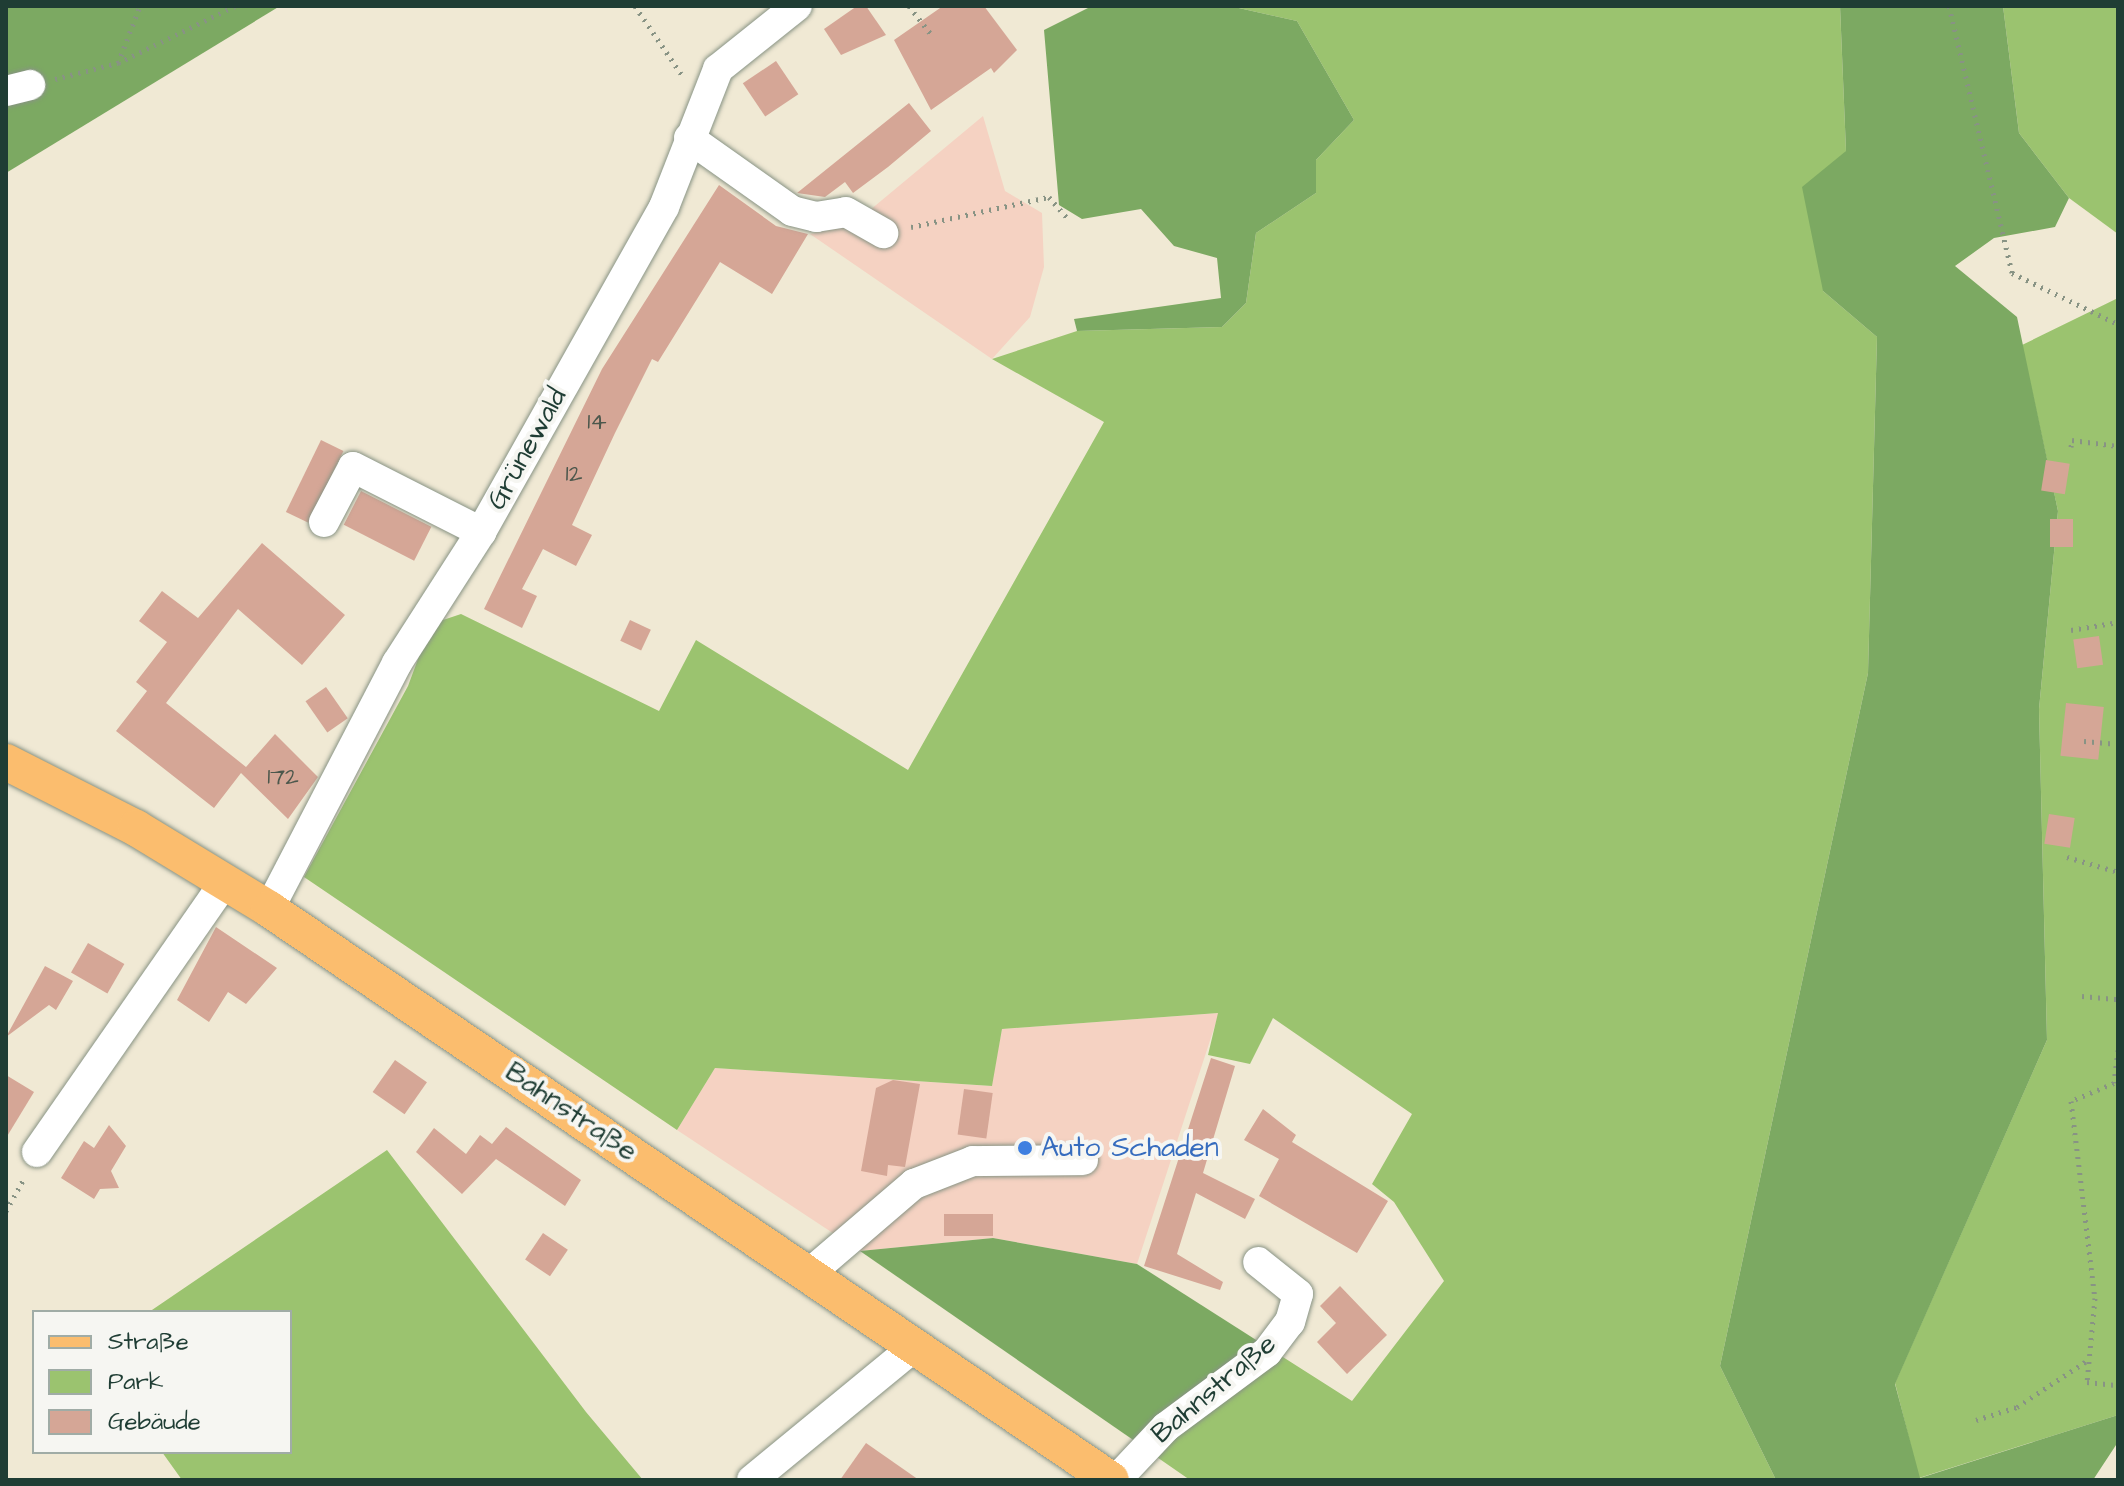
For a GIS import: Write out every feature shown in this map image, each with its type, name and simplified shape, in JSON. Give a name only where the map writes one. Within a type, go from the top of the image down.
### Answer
[{"type":"main road","name":"Bahnstraße","points":[[6,762],[225,881],[269,909],[1113,1480]]},
{"type":"street","name":"Grünewald","points":[[269,909],[397,663],[481,532],[664,207],[718,69],[797,6]]},
{"type":"street","points":[[689,138],[792,211],[816,217],[846,212],[883,233]]},
{"type":"street","points":[[324,522],[353,467],[481,532]]},
{"type":"street","points":[[37,1152],[225,881]]},
{"type":"street","points":[[810,1273],[914,1184],[973,1161],[1083,1160]]},
{"type":"street","name":"Bahnstraße","points":[[1113,1480],[1166,1427],[1267,1352],[1290,1322],[1298,1294],[1258,1262]]},
{"type":"street","points":[[752,1480],[914,1347]]},
{"type":"path","points":[[118,63],[140,6]]},
{"type":"path","points":[[18,88],[118,63],[235,6]]},
{"type":"path","points":[[635,6],[702,105]]},
{"type":"path","points":[[909,6],[931,34]]},
{"type":"path","points":[[1949,6],[2012,273],[2074,306],[2109,314],[2118,324]]},
{"type":"path","points":[[883,233],[1049,197],[1068,219]]},
{"type":"path","points":[[2071,447],[2072,440],[2118,446]]},
{"type":"path","points":[[2071,630],[2118,622]]},
{"type":"path","points":[[2084,741],[2118,744]]},
{"type":"path","points":[[2067,857],[2118,872]]},
{"type":"path","points":[[2082,996],[2118,999]]},
{"type":"path","points":[[2118,1050],[2114,1083],[2071,1101],[2095,1298],[2087,1382],[2118,1385]]},
{"type":"path","points":[[6,1211],[37,1152]]},
{"type":"path","points":[[1976,1420],[2017,1407],[2089,1359]]},
{"type":"shaded area","points":[[983,116],[1005,191],[1042,213],[1044,267],[1030,317],[992,359],[810,234],[852,225]]},
{"type":"shaded area","points":[[1219,1013],[1137,1264],[993,1238],[860,1251],[677,1130],[715,1068],[991,1086],[1002,1029]]},
{"type":"green space","points":[[6,6],[280,6],[6,173]]},
{"type":"green space","points":[[1092,6],[1230,6],[1297,21],[1354,120],[1316,160],[1316,193],[1256,233],[1246,303],[1222,327],[1077,331],[1074,319],[1221,298],[1217,258],[1174,246],[1141,209],[1082,219],[1059,205],[1044,30]]},
{"type":"green space","points":[[1230,6],[1840,6],[1846,151],[1823,291],[1877,337],[1868,673],[1720,1366],[1776,1480],[1190,1480],[1151,1453],[1275,1352],[1352,1401],[1444,1281],[1394,1202],[1372,1184],[1412,1114],[1273,1018],[1250,1064],[1208,1055],[1218,1013],[1002,1029],[992,1086],[715,1068],[677,1130],[304,877],[408,686],[431,624],[461,614],[659,711],[696,640],[908,770],[1104,422],[992,359],[1077,331],[1222,327],[1246,303],[1256,233],[1316,193],[1316,160],[1354,120],[1297,21]]},
{"type":"green space","points":[[1840,6],[2003,6],[2019,133],[2069,198],[2055,227],[1994,238],[1955,266],[2017,317],[2058,511],[2039,709],[2047,1040],[1895,1384],[1920,1478],[2118,1415],[2118,1442],[2093,1480],[1776,1480],[1720,1366],[1868,673],[1877,337],[1823,291],[1802,187],[1846,151]]},
{"type":"green space","points":[[2003,6],[2118,6],[2118,234],[2069,198],[2019,133]]},
{"type":"green space","points":[[2118,298],[2118,1415],[1919,1478],[1895,1383],[2047,1040],[2039,709],[2058,511],[2022,345]]},
{"type":"green space","points":[[387,1150],[586,1412],[643,1480],[182,1480],[163,1454],[292,1454],[292,1310],[152,1310]]},
{"type":"green space","points":[[993,1238],[1137,1264],[1264,1345],[1139,1444],[860,1251]]},
{"type":"building","points":[[857,6],[866,6],[886,35],[841,55],[824,29]]},
{"type":"building","points":[[943,6],[984,6],[1017,50],[994,73],[991,68],[931,110],[894,40]]},
{"type":"building","points":[[776,61],[798,94],[765,117],[743,83]]},
{"type":"building","points":[[909,103],[931,131],[888,167],[853,193],[845,182],[825,197],[797,193]]},
{"type":"building","points":[[719,185],[776,226],[808,234],[772,294],[720,262],[658,362],[652,359],[615,433],[572,525],[592,535],[576,566],[543,549],[522,589],[537,596],[522,628],[484,609],[602,369]]},
{"type":"building","points":[[321,440],[343,451],[308,523],[286,512]]},
{"type":"building","points":[[2046,460],[2070,464],[2065,494],[2041,491]]},
{"type":"building","points":[[361,491],[431,527],[414,561],[344,525]]},
{"type":"building","points":[[2050,519],[2073,519],[2073,547],[2050,547]]},
{"type":"building","points":[[262,543],[345,615],[302,665],[238,609],[166,703],[246,767],[275,734],[318,777],[288,819],[241,773],[214,808],[116,731],[147,691],[136,682],[167,642],[139,621],[162,591],[198,618]]},
{"type":"building","points":[[630,620],[651,630],[641,651],[620,641]]},
{"type":"building","points":[[2099,636],[2103,665],[2077,668],[2073,640]]},
{"type":"building","points":[[326,687],[348,718],[327,732],[306,701]]},
{"type":"building","points":[[2066,703],[2104,707],[2098,760],[2060,756]]},
{"type":"building","points":[[2049,814],[2075,818],[2070,848],[2044,844]]},
{"type":"building","points":[[216,927],[277,968],[246,1004],[228,992],[209,1022],[177,1000]]},
{"type":"building","points":[[88,943],[124,964],[107,993],[71,972]]},
{"type":"building","points":[[45,966],[73,981],[56,1010],[49,1005],[6,1037]]},
{"type":"building","points":[[1211,1058],[1235,1066],[1203,1173],[1255,1199],[1245,1219],[1196,1193],[1177,1254],[1223,1282],[1220,1290],[1144,1266]]},
{"type":"building","points":[[395,1060],[427,1082],[405,1114],[373,1092]]},
{"type":"building","points":[[6,1075],[34,1092],[6,1138]]},
{"type":"building","points":[[893,1080],[920,1084],[905,1167],[888,1165],[887,1176],[861,1171],[876,1088]]},
{"type":"building","points":[[964,1089],[993,1093],[986,1139],[958,1135]]},
{"type":"building","points":[[1263,1109],[1296,1135],[1292,1142],[1388,1201],[1357,1253],[1259,1196],[1279,1159],[1244,1140]]},
{"type":"building","points":[[109,1125],[126,1146],[111,1171],[119,1188],[100,1189],[94,1199],[61,1178],[84,1141],[94,1148]]},
{"type":"building","points":[[506,1127],[581,1180],[565,1206],[496,1159],[462,1194],[416,1152],[434,1128],[466,1154],[480,1135],[492,1144]]},
{"type":"building","points":[[944,1214],[993,1214],[993,1236],[944,1236]]},
{"type":"building","points":[[543,1233],[568,1250],[550,1276],[525,1260]]},
{"type":"building","points":[[1340,1286],[1387,1335],[1347,1374],[1317,1342],[1336,1323],[1320,1306]]},
{"type":"building","points":[[866,1443],[919,1480],[840,1480]]},
{"type":"place","name":"Auto Schaden","points":[[1025,1148]]}]
